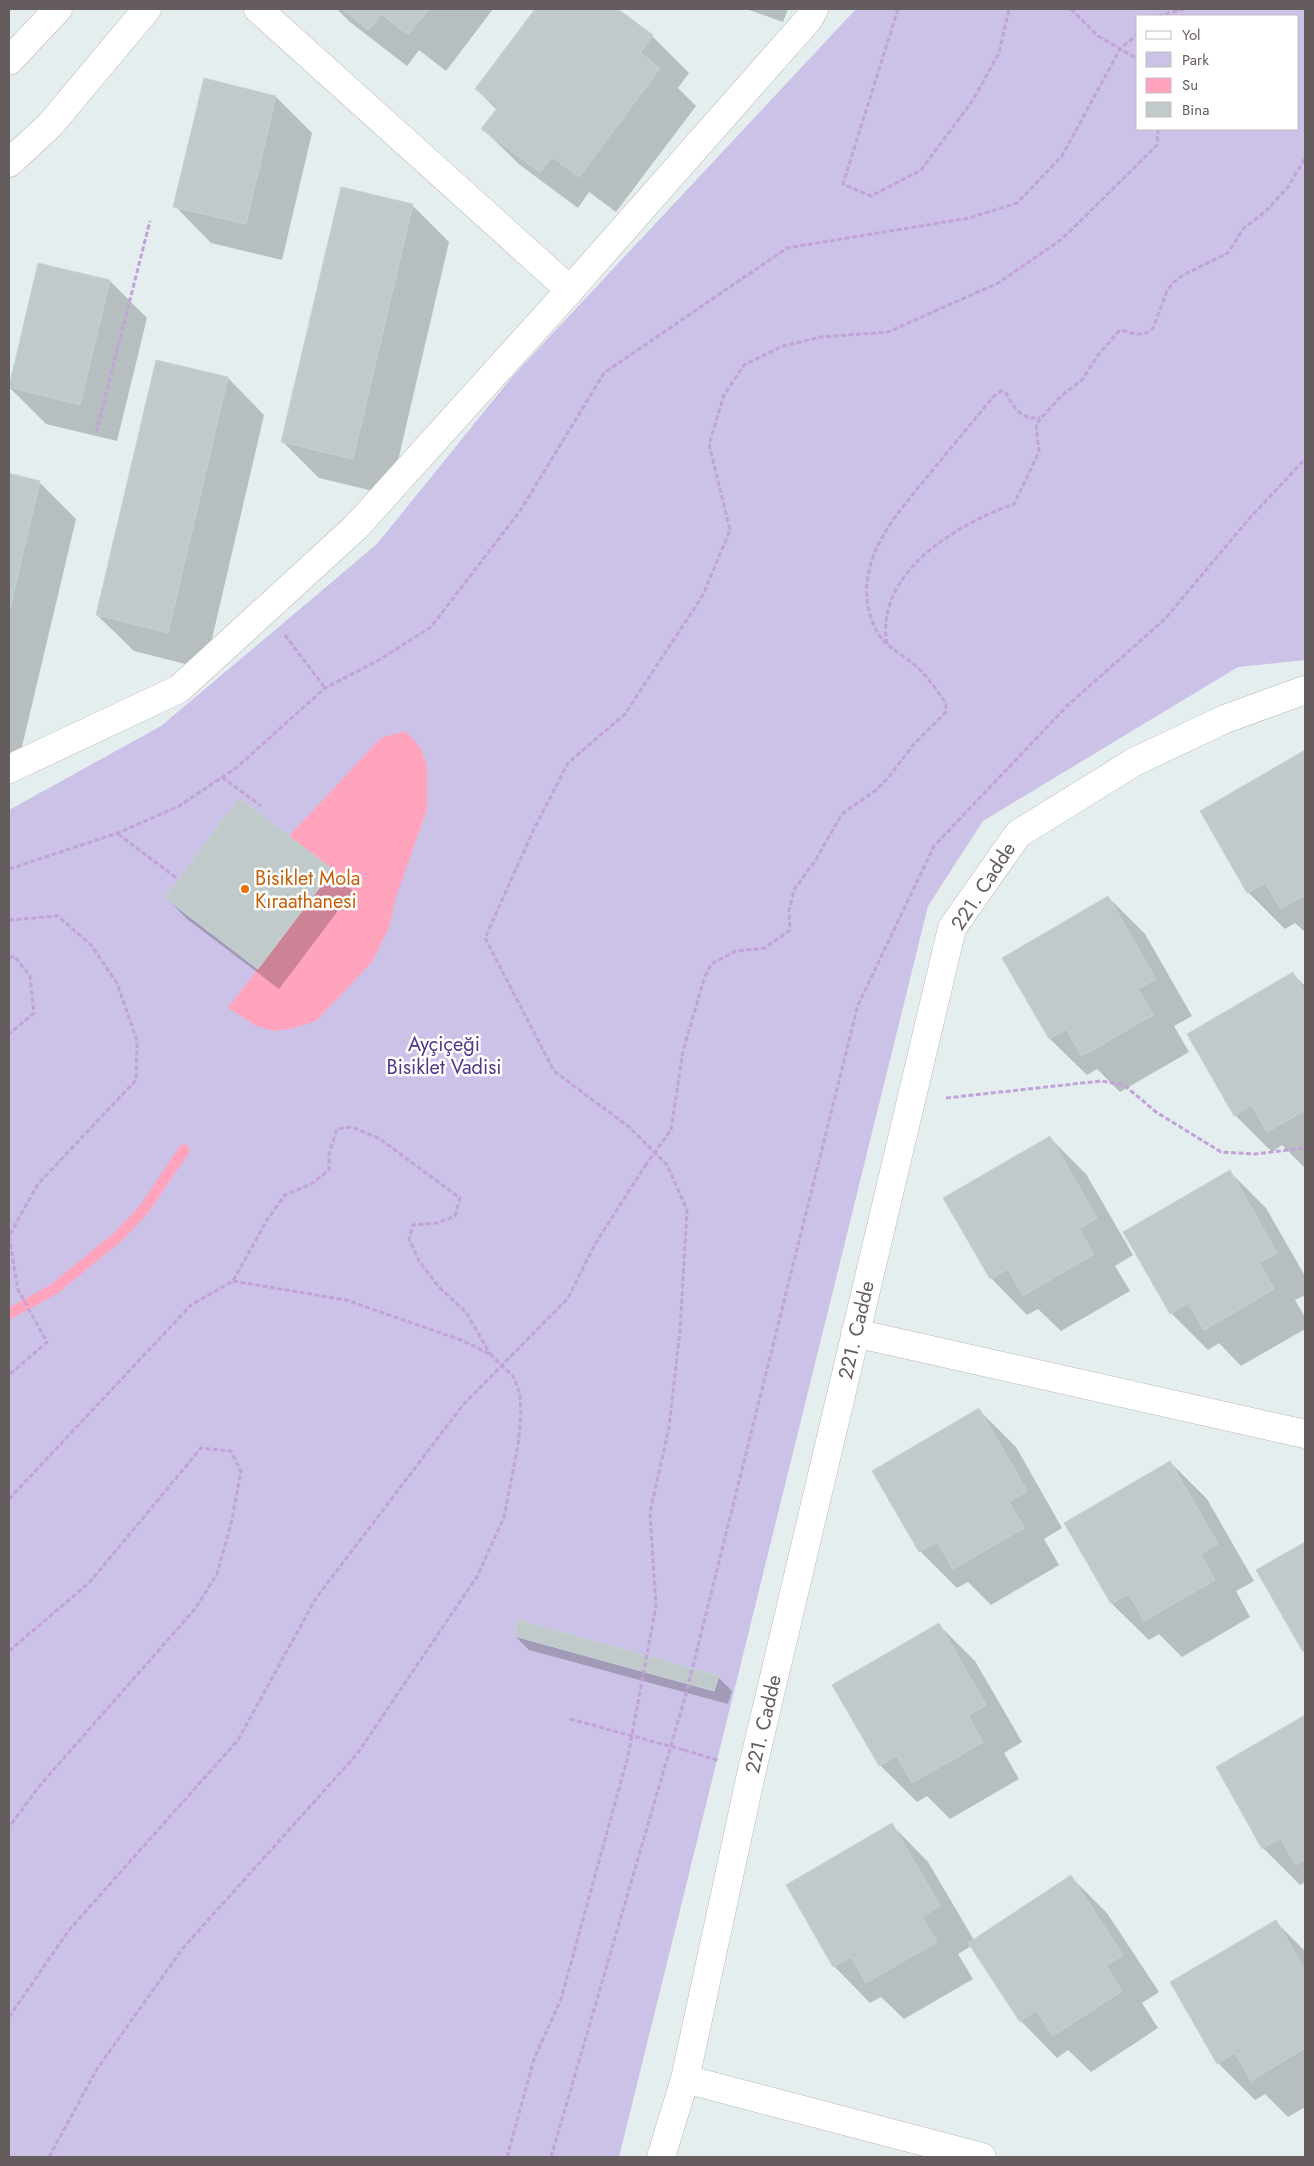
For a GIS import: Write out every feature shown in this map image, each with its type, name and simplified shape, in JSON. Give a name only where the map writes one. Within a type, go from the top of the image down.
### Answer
[{"type":"street","points":[[9,61],[58,9]]},
{"type":"street","points":[[9,163],[50,125],[147,9]]},
{"type":"street","points":[[258,9],[570,290]]},
{"type":"street","points":[[9,769],[179,689],[356,527],[570,290],[808,20],[814,9]]},
{"type":"street","name":"221. Cadde","points":[[660,2157],[685,2079],[752,1770],[952,928],[1018,834],[1134,762],[1225,719],[1305,690]]},
{"type":"street","points":[[855,1333],[1305,1434]]},
{"type":"street","points":[[685,2079],[982,2157]]},
{"type":"path","points":[[898,9],[843,184],[871,196],[921,170],[973,100],[998,53],[1009,9]]},
{"type":"path","points":[[1071,9],[1098,36],[1136,58]]},
{"type":"path","points":[[1162,15],[1184,9]]},
{"type":"path","points":[[9,869],[118,833],[179,806],[236,768],[325,688],[379,660],[431,627],[520,511],[604,373],[787,248],[969,218],[1017,203],[1062,156],[1120,49],[1136,36]]},
{"type":"path","points":[[507,2157],[534,2059],[561,1999],[628,1756],[656,1606],[650,1513],[669,1427],[680,1331],[687,1210],[667,1165],[629,1127],[554,1071],[485,938],[533,831],[568,763],[626,714],[663,660],[703,595],[730,530],[709,444],[724,395],[744,365],[783,346],[821,337],[888,332],[998,284],[1062,239],[1157,145],[1158,130]]},
{"type":"path","points":[[888,646],[885,616],[889,602],[895,589],[917,563],[965,524],[1014,504],[1039,452],[1036,424],[1040,418],[1061,396],[1082,380],[1098,355],[1120,330],[1143,335],[1154,328],[1167,291],[1173,283],[1184,275],[1228,253],[1243,229],[1266,211],[1288,187],[1305,158]]},
{"type":"path","points":[[96,433],[150,221]]},
{"type":"path","points":[[9,2017],[69,1930],[238,1740],[316,1598],[463,1405],[568,1298],[595,1244],[671,1130],[683,1051],[704,979],[711,964],[736,951],[765,948],[790,930],[789,911],[794,890],[815,861],[842,814],[876,790],[888,778],[914,744],[945,713],[946,703],[932,682],[904,657],[888,646],[876,630],[869,611],[866,591],[869,570],[876,550],[896,517],[994,396],[1001,392],[1006,393],[1015,410],[1020,414],[1027,417],[1040,418]]},
{"type":"path","points":[[265,610],[325,688]]},
{"type":"path","points":[[222,777],[261,806]]},
{"type":"path","points":[[118,833],[178,879]]},
{"type":"path","points":[[9,920],[58,916],[91,945],[117,983],[137,1041],[136,1080],[38,1184],[9,1236],[18,1290],[47,1342],[9,1375]]},
{"type":"path","points":[[9,958],[14,956],[30,976],[34,1013],[9,1034]]},
{"type":"path","points":[[911,1102],[1101,1081],[1124,1085],[1156,1112],[1221,1152],[1254,1154],[1305,1148]]},
{"type":"path","points":[[9,1499],[191,1305],[233,1281],[267,1220],[285,1195],[311,1184],[329,1170],[328,1154],[337,1129],[352,1128],[380,1139],[460,1198],[455,1216],[437,1224],[413,1225],[409,1239],[420,1262],[439,1287],[466,1312],[490,1354],[513,1376],[520,1394],[522,1415],[504,1517],[478,1575],[357,1754],[183,1948],[97,2070],[49,2157]]},
{"type":"path","points":[[233,1281],[346,1300],[461,1340],[490,1354]]},
{"type":"path","points":[[9,1651],[89,1583],[201,1448],[231,1451],[241,1472],[231,1524],[212,1581],[195,1609],[41,1784],[9,1827]]},
{"type":"path","points":[[570,1719],[684,1750]]},
{"type":"green space","name":"Ayçiçeği Bisiklet Vadisi","points":[[856,9],[1305,9],[1305,660],[1238,667],[983,821],[928,906],[619,2157],[9,2157],[9,810],[161,726],[377,544],[512,377]]},
{"type":"water","points":[[405,731],[420,747],[427,766],[427,809],[396,897],[389,927],[372,962],[316,1021],[294,1028],[274,1031],[256,1026],[228,1008],[333,870],[289,836],[381,738]]},
{"type":"building","points":[[342,9],[429,9],[408,35],[381,14],[369,30]]},
{"type":"building","points":[[535,9],[618,9],[653,35],[640,53],[660,68],[579,177],[552,157],[540,172],[481,129],[498,107],[475,89]]},
{"type":"building","points":[[204,78],[276,96],[246,224],[173,207]]},
{"type":"building","points":[[341,187],[413,204],[353,459],[281,442]]},
{"type":"building","points":[[38,263],[110,280],[80,405],[9,387]]},
{"type":"building","points":[[156,360],[228,377],[168,633],[96,615]]},
{"type":"building","points":[[9,473],[40,481],[9,613]]},
{"type":"building","points":[[1305,750],[1305,895],[1281,909],[1265,883],[1247,893],[1200,811]]},
{"type":"building","name":"Bisiklet Mola Kıraathanesi","points":[[239,798],[333,870],[258,969],[165,898]]},
{"type":"building","points":[[1108,896],[1156,979],[1138,989],[1153,1015],[1082,1056],[1066,1029],[1049,1039],[1002,958]]},
{"type":"building","points":[[1293,972],[1305,993],[1305,1110],[1267,1132],[1251,1105],[1234,1116],[1187,1034]]},
{"type":"building","points":[[1050,1136],[1097,1218],[1079,1229],[1094,1254],[1023,1296],[1008,1269],[990,1279],[943,1198]]},
{"type":"building","points":[[1230,1170],[1277,1253],[1259,1263],[1274,1289],[1204,1330],[1188,1303],[1170,1314],[1123,1232]]},
{"type":"building","points":[[979,1408],[1027,1491],[1009,1502],[1024,1528],[953,1569],[937,1542],[919,1552],[872,1471]]},
{"type":"building","points":[[1170,1461],[1218,1544],[1200,1554],[1215,1580],[1144,1621],[1129,1594],[1111,1604],[1064,1523]]},
{"type":"building","points":[[1305,1542],[1305,1650],[1303,1652],[1256,1570]]},
{"type":"building","points":[[518,1620],[719,1676],[714,1691],[514,1636]]},
{"type":"building","points":[[939,1623],[986,1705],[968,1716],[983,1742],[912,1783],[897,1756],[879,1766],[832,1685]]},
{"type":"building","points":[[1305,1715],[1305,1860],[1296,1865],[1280,1838],[1262,1849],[1216,1767]]},
{"type":"building","points":[[892,1823],[940,1906],[922,1917],[937,1942],[866,1983],[851,1957],[833,1967],[786,1885]]},
{"type":"building","points":[[1071,1875],[1123,1955],[1106,1966],[1122,1991],[1053,2036],[1036,2010],[1020,2022],[968,1943]]},
{"type":"building","points":[[1276,1920],[1305,1970],[1305,2048],[1251,2081],[1235,2053],[1217,2064],[1170,1982]]},
{"type":"waterway","points":[[9,1314],[54,1289],[119,1236],[145,1208],[184,1150]]},
{"type":"place","name":"Bisiklet Mola Kıraathanesi","points":[[245,889]]}]
